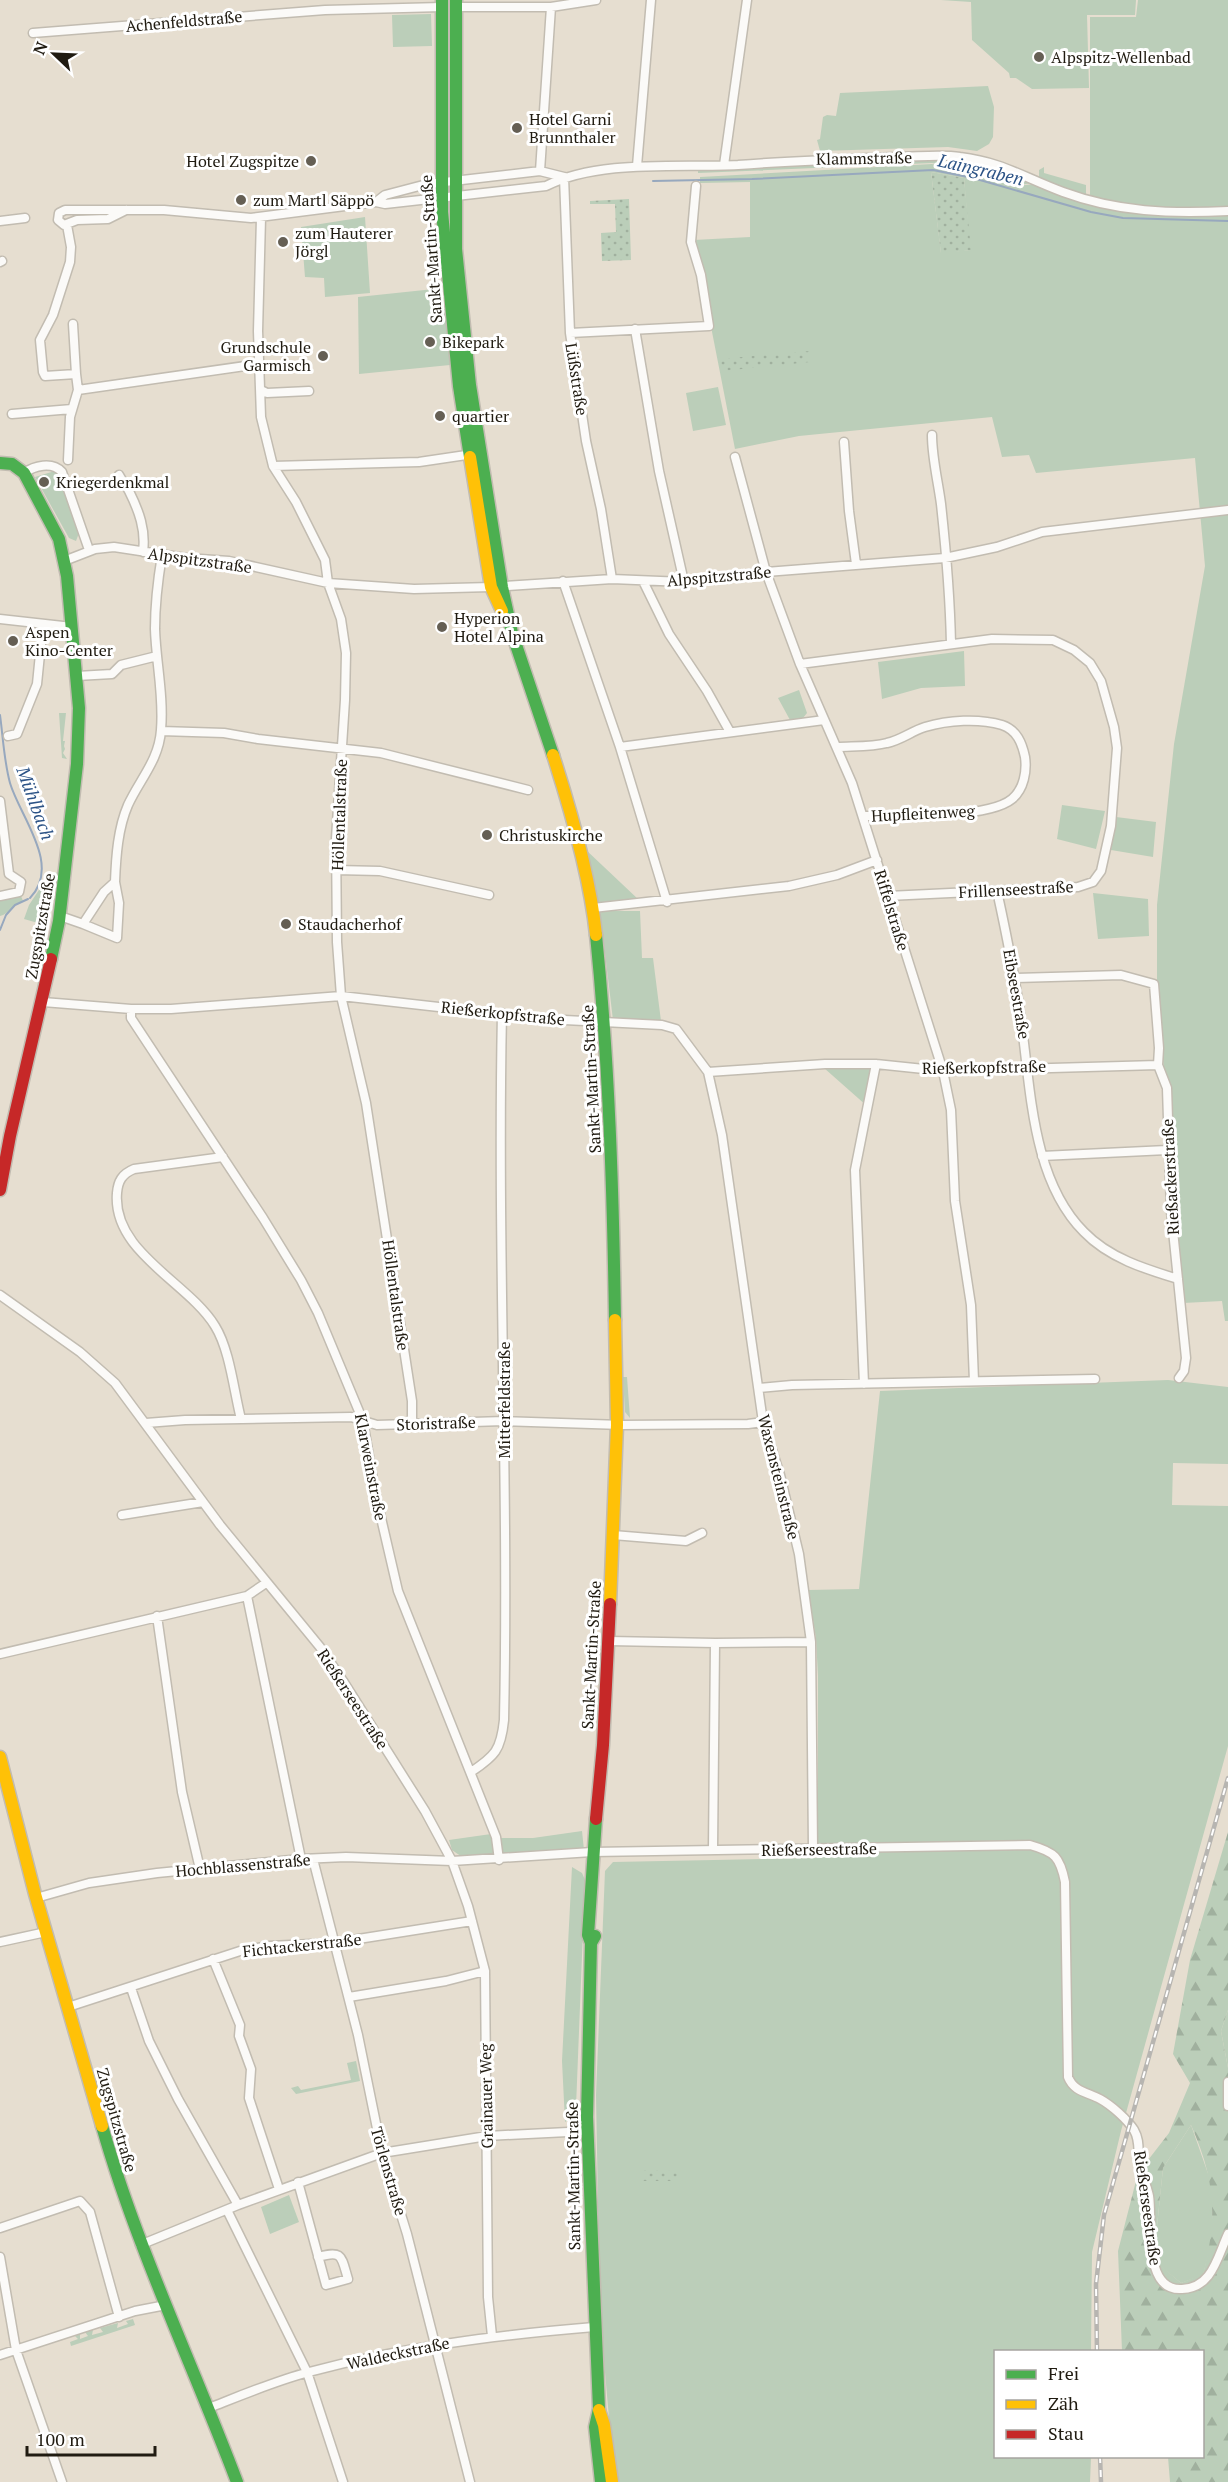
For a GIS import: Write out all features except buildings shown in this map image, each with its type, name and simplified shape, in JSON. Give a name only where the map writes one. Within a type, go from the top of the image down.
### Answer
[{"type":"main road","name":"Sankt-Martin-Straße","points":[[456,3],[458,275],[475,454]]},
{"type":"main road","name":"Sankt-Martin-Straße","points":[[442,4],[441,198],[457,370],[475,454],[496,587],[563,786],[593,908],[605,1023],[612,1145],[617,1425],[609,1641],[596,1852],[588,1935],[591,1943],[587,2050],[594,2327],[599,2409],[604,2426],[612,2482]]},
{"type":"main road","points":[[0,463],[12,464],[24,473]]},
{"type":"main road","name":"Zugspitzstraße","points":[[0,1190],[2,1168],[43,1002],[60,916],[78,758],[77,676],[64,561],[53,525],[24,473]]},
{"type":"main road","name":"Zugspitzstraße","points":[[0,1757],[36,1898],[108,2150],[140,2245],[209,2408],[237,2482]]},
{"type":"main road","name":"Sankt-Martin-Straße","points":[[599,2409],[595,2427],[601,2482]]},
{"type":"street","points":[[456,3],[551,7],[596,0]]},
{"type":"street","points":[[637,166],[651,0]]},
{"type":"street","points":[[724,165],[747,0]]},
{"type":"street","name":"Achenfeldstraße","points":[[33,33],[325,10],[442,4]]},
{"type":"street","points":[[540,171],[551,7]]},
{"type":"street","name":"Klammstraße","points":[[126,210],[108,219],[77,220],[66,225],[61,224],[57,218],[59,213],[65,210],[126,210],[164,210],[261,218],[376,202],[386,204],[546,186],[564,177],[637,166],[958,156],[996,163],[1061,192],[1120,208],[1190,213],[1228,211]]},
{"type":"street","name":"Klammstraße","points":[[376,202],[385,195],[427,184],[540,171],[564,177]]},
{"type":"street","name":"Lüßstraße","points":[[564,177],[570,333],[586,441],[601,509],[612,579]]},
{"type":"street","points":[[570,333],[709,326],[701,275],[692,242],[696,186]]},
{"type":"street","points":[[0,221],[25,218]]},
{"type":"street","name":"Höllentalstraße","points":[[261,218],[259,364],[261,417],[273,466],[313,533],[325,560],[328,583],[341,619],[346,653],[336,870],[337,942],[341,996],[366,1103],[412,1401],[412,1423]]},
{"type":"street","points":[[66,225],[71,254],[53,315],[40,340],[43,372],[50,377],[76,374]]},
{"type":"street","points":[[68,460],[72,409],[78,390],[73,324]]},
{"type":"street","points":[[634,329],[659,471],[684,582]]},
{"type":"street","points":[[78,390],[259,364]]},
{"type":"street","points":[[261,390],[267,393],[309,391]]},
{"type":"street","points":[[12,414],[72,409]]},
{"type":"street","points":[[932,435],[932,450],[941,502],[951,644]]},
{"type":"street","points":[[844,442],[856,564]]},
{"type":"street","points":[[273,466],[419,462],[475,454]]},
{"type":"street","name":"Riffelstraße","points":[[735,457],[766,572],[800,664],[837,747],[863,816],[943,1071],[951,1110],[955,1202],[971,1305],[974,1381]]},
{"type":"street","points":[[24,473],[36,466],[53,466],[62,472],[89,550]]},
{"type":"street","points":[[119,475],[128,489],[144,532],[139,551]]},
{"type":"street","name":"Alpspitzstraße","points":[[64,561],[89,550],[114,547],[162,555],[229,561],[328,583],[414,589],[496,587],[612,579],[684,582],[766,572],[945,558],[997,548],[1042,532],[1228,510]]},
{"type":"street","points":[[60,916],[117,938],[119,903],[115,882],[119,833],[128,805],[157,753],[161,731],[155,628],[162,555]]},
{"type":"street","points":[[563,581],[573,617],[620,747],[667,902]]},
{"type":"street","points":[[643,581],[669,634],[707,691],[730,732]]},
{"type":"street","points":[[2,619],[72,627]]},
{"type":"street","points":[[8,736],[17,734],[37,684],[43,624]]},
{"type":"street","name":"Frillenseestraße","points":[[800,664],[1003,639],[1053,640],[1074,650],[1090,663],[1101,681],[1114,727],[1117,748],[1111,826],[1101,871],[1093,882],[1078,887],[888,897]]},
{"type":"street","points":[[77,676],[112,674],[121,665],[157,656]]},
{"type":"street","points":[[620,747],[824,720]]},
{"type":"street","name":"Hupfleitenweg","points":[[837,747],[887,744],[907,737],[924,727],[963,721],[1001,725],[1011,729],[1018,737],[1023,749],[1026,767],[1022,785],[1013,798],[1003,804],[964,813],[863,816]]},
{"type":"street","points":[[161,731],[224,733],[381,753],[528,790]]},
{"type":"street","points":[[0,801],[9,874],[21,882],[19,892],[0,896]]},
{"type":"street","points":[[593,908],[667,902],[789,886],[837,875],[877,860]]},
{"type":"street","points":[[336,870],[380,871],[489,895]]},
{"type":"street","points":[[83,924],[104,892],[115,882]]},
{"type":"street","name":"Eibseestraße","points":[[997,891],[1015,978],[1042,1156],[1065,1206],[1084,1232],[1101,1246],[1146,1269],[1178,1279]]},
{"type":"street","name":"Rießackerstraße","points":[[1015,978],[1121,975],[1154,984],[1159,1048],[1158,1065],[1167,1088],[1167,1150],[1186,1358],[1182,1374]]},
{"type":"street","name":"Rießerkopfstraße","points":[[43,1002],[131,1009],[198,1008],[341,996],[502,1014],[605,1023],[662,1025],[676,1029],[708,1072],[764,1067],[876,1064],[943,1071],[1158,1065]]},
{"type":"street","name":"Klarweinstraße","points":[[131,1009],[131,1018],[223,1156],[301,1280],[318,1313],[363,1421],[375,1492],[398,1591],[496,1837],[499,1860]]},
{"type":"street","name":"Mitterfeldstraße","points":[[471,1772],[491,1759],[503,1738],[506,1640],[500,1101],[502,1014]]},
{"type":"street","points":[[864,1384],[855,1170],[876,1064]]},
{"type":"street","name":"Waxensteinstraße","points":[[708,1072],[722,1135],[763,1422],[780,1475],[799,1554],[811,1642],[813,1848]]},
{"type":"street","points":[[1042,1156],[1167,1150]]},
{"type":"street","points":[[223,1156],[134,1169],[124,1173],[118,1184],[116,1203],[121,1221],[131,1240],[155,1267],[204,1312],[216,1327],[224,1348],[241,1419]]},
{"type":"street","name":"Rießerseestraße","points":[[0,1295],[80,1352],[115,1383],[203,1502],[266,1583],[320,1647],[344,1681],[425,1811],[452,1861],[499,1860],[596,1852],[813,1848],[1030,1845],[1049,1850],[1061,1862],[1065,1882],[1068,2077],[1071,2085],[1083,2093],[1101,2099],[1134,2131],[1140,2146],[1139,2164],[1149,2195],[1152,2257],[1156,2271],[1165,2284],[1178,2290],[1193,2289],[1207,2280],[1228,2234]]},
{"type":"street","points":[[759,1388],[1095,1379]]},
{"type":"street","name":"Storistraße","points":[[146,1423],[351,1417],[377,1425],[504,1421],[617,1425],[763,1422]]},
{"type":"street","points":[[122,1515],[203,1502]]},
{"type":"street","points":[[613,1535],[687,1541],[702,1533]]},
{"type":"street","points":[[0,1654],[247,1596],[266,1583]]},
{"type":"street","points":[[247,1596],[301,1859]]},
{"type":"street","points":[[157,1616],[182,1792],[200,1869]]},
{"type":"street","points":[[609,1641],[811,1642]]},
{"type":"street","points":[[713,1850],[715,1643]]},
{"type":"street","name":"Hochblassenstraße","points":[[36,1898],[89,1883],[301,1859],[346,1857],[452,1861]]},
{"type":"street","name":"Törlenstraße","points":[[313,1859],[333,1943],[349,1997],[382,2153],[407,2234],[470,2482]]},
{"type":"street","name":"Grainauer Weg","points":[[452,1861],[472,1921],[485,1971],[488,2297],[492,2336]]},
{"type":"street","name":"Fichtackerstraße","points":[[68,2007],[240,1951],[269,1946],[333,1943],[472,1921]]},
{"type":"street","points":[[0,1942],[46,1932]]},
{"type":"street","points":[[213,1959],[240,2025],[238,2037],[251,2069],[249,2098],[279,2189]]},
{"type":"street","points":[[349,1997],[446,1981],[485,1971]]},
{"type":"street","points":[[130,1988],[149,2041],[178,2099],[238,2205]]},
{"type":"street","points":[[1228,2082],[1228,2106]]},
{"type":"street","points":[[140,2245],[279,2189],[382,2153],[488,2136],[588,2131]]},
{"type":"street","points":[[298,2182],[318,2257]]},
{"type":"street","points":[[0,2228],[80,2201],[90,2212],[119,2317]]},
{"type":"street","points":[[227,2210],[307,2372],[343,2482]]},
{"type":"street","points":[[0,2257],[16,2350],[62,2482]]},
{"type":"street","points":[[0,2355],[119,2317],[166,2305]]},
{"type":"street","name":"Waldeckstraße","points":[[209,2408],[307,2372],[434,2344],[492,2336],[594,2327]]},
{"type":"green space","name":"Alpspitz-Wellenbad","points":[[941,0],[1136,0],[1135,15],[1087,15],[1089,88],[1032,89],[1016,78],[1010,78],[1009,73],[972,40],[971,2]]},
{"type":"green space","points":[[1138,0],[1228,0],[1228,1321],[1225,1321],[1222,1301],[1183,1303],[1157,985],[1157,905],[1174,744],[1205,566],[1195,458],[1036,473],[1029,455],[1002,457],[992,417],[799,436],[735,449],[694,240],[750,237],[750,182],[700,183],[700,177],[932,164],[976,173],[1016,186],[1035,184],[1090,204],[1090,17],[1136,17]],"holes":[[[931,172],[964,178],[970,250],[941,253]]]},
{"type":"green space","points":[[431,14],[432,46],[393,47],[392,15]]},
{"type":"green space","points":[[988,86],[994,107],[993,137],[989,144],[977,151],[948,147],[820,151],[817,140],[820,139],[823,117],[836,116],[840,93]]},
{"type":"green space","points":[[958,160],[1005,172],[1002,181],[982,173],[932,163],[698,173],[698,168]]},
{"type":"green space","points":[[1044,167],[1044,173],[1086,185],[1086,194],[1082,197],[1039,180],[1039,170]]},
{"type":"green space","points":[[931,172],[964,178],[971,250],[941,254]]},
{"type":"green space","points":[[1008,173],[1032,183],[1020,185],[1006,182]]},
{"type":"green space","points":[[629,199],[631,260],[602,261],[601,233],[616,232],[615,204],[590,204],[590,201]]},
{"type":"green space","points":[[365,217],[370,293],[325,297],[324,278],[305,277],[301,227]]},
{"type":"green space","points":[[434,289],[438,306],[445,306],[450,365],[359,374],[358,297]]},
{"type":"green space","points":[[810,351],[810,362],[722,371],[720,359]]},
{"type":"green space","points":[[718,387],[726,425],[693,431],[686,393]]},
{"type":"green space","points":[[58,470],[79,533],[76,541],[69,538],[35,477]]},
{"type":"green space","points":[[964,651],[965,686],[921,688],[882,699],[878,662]]},
{"type":"green space","points":[[799,690],[807,713],[803,718],[790,720],[778,698]]},
{"type":"green space","points":[[59,713],[66,713],[63,753],[67,759],[62,758]]},
{"type":"green space","points":[[1062,805],[1105,811],[1096,849],[1057,839]]},
{"type":"green space","points":[[1116,817],[1156,822],[1153,857],[1111,850]]},
{"type":"green space","points":[[585,849],[639,900],[598,905]]},
{"type":"green space","points":[[60,872],[45,925],[24,919],[29,905],[45,881],[51,883],[55,873]]},
{"type":"green space","points":[[1093,893],[1148,899],[1149,936],[1098,939]]},
{"type":"green space","points":[[21,896],[23,901],[0,916],[0,899]]},
{"type":"green space","points":[[600,911],[640,911],[642,958],[653,958],[661,1021],[613,1020]]},
{"type":"green space","points":[[875,1066],[867,1106],[824,1068]]},
{"type":"green space","points":[[623,1377],[627,1377],[630,1418],[625,1412]]},
{"type":"green space","points":[[1168,1380],[1228,1387],[1228,1464],[1173,1463],[1172,1505],[1228,1506],[1228,1746],[1121,2131],[1092,2252],[1091,2350],[994,2350],[994,2458],[1091,2458],[1090,2482],[618,2482],[609,2418],[600,2315],[596,2095],[605,1871],[613,1862],[818,1858],[818,1676],[816,1638],[808,1590],[859,1589],[880,1391]]},
{"type":"green space","points":[[582,1831],[584,1850],[502,1854],[499,1838],[533,1838]]},
{"type":"green space","points":[[1228,1832],[1228,2010],[1221,2031],[1228,2068],[1228,2482],[1170,2482],[1168,2458],[1204,2458],[1204,2350],[1122,2350],[1118,2251],[1138,2173],[1169,2133],[1190,2083],[1173,2054],[1190,1960]],"holes":[[[1191,2125],[1205,2163],[1212,2198],[1208,2253],[1203,2274],[1181,2283],[1160,2265],[1156,2236],[1163,2168]]]},
{"type":"green space","points":[[491,1834],[495,1854],[465,1859],[452,1850],[449,1840]]},
{"type":"green space","points":[[572,1867],[582,1873],[585,1880],[576,2107],[574,2115],[565,2122],[562,2061]]},
{"type":"green space","points":[[1228,2010],[1228,2068],[1221,2031]]},
{"type":"green space","points":[[356,2061],[360,2081],[296,2094],[291,2088],[298,2086],[301,2090],[351,2080],[347,2063]]},
{"type":"green space","points":[[1191,2125],[1212,2185],[1212,2240],[1203,2275],[1181,2283],[1159,2265],[1156,2236],[1163,2168]]},
{"type":"green space","points":[[641,2170],[679,2171],[679,2181],[642,2181]]},
{"type":"green space","points":[[289,2195],[299,2222],[270,2234],[261,2207]]},
{"type":"green space","points":[[133,2319],[135,2325],[71,2346],[70,2342],[78,2339],[75,2336],[80,2334],[80,2339],[88,2336],[85,2332],[93,2330],[92,2335],[103,2332],[100,2328],[118,2323],[117,2328],[128,2324],[126,2321]]},
{"type":"waterway","name":"Laingraben","points":[[653,181],[752,179],[933,170],[973,178],[1091,212],[1123,218],[1228,221]]},
{"type":"waterway","name":"Mühlbach","points":[[0,715],[10,783],[36,841],[40,856],[42,871],[39,885],[30,898]]},
{"type":"waterway","name":"Mühlbach","points":[[0,930],[6,915],[15,905],[28,899]]},
{"type":"railway","points":[[1097,2350],[1096,2284],[1104,2215],[1228,1778]]},
{"type":"railway","points":[[1100,2458],[1101,2482]]},
{"type":"traffic: fast","points":[[442,0],[442,212],[459,386],[470,457]]},
{"type":"traffic: fast","points":[[456,0],[456,249],[470,385],[502,587],[512,633],[553,755]]},
{"type":"traffic: fast","points":[[0,463],[12,464],[24,473],[59,539],[67,576],[79,708],[77,764],[59,921],[51,959]]},
{"type":"traffic: fast","points":[[596,935],[610,1127],[615,1320]]},
{"type":"traffic: fast","points":[[591,1943],[588,1935],[596,1819]]},
{"type":"traffic: fast","points":[[595,1936],[591,1943],[587,2117],[599,2409],[595,2427],[601,2482]]},
{"type":"traffic: fast","points":[[102,2126],[148,2261],[237,2482]]},
{"type":"traffic: slow","points":[[470,457],[491,587],[502,611]]},
{"type":"traffic: slow","points":[[553,755],[585,867],[596,935]]},
{"type":"traffic: slow","points":[[610,1604],[617,1425],[615,1320]]},
{"type":"traffic: slow","points":[[0,1757],[35,1894],[102,2126]]},
{"type":"traffic: slow","points":[[599,2410],[604,2425],[612,2482]]},
{"type":"traffic: jam","points":[[0,1190],[10,1136],[51,959]]},
{"type":"traffic: jam","points":[[596,1819],[603,1745],[610,1604]]},
{"type":"place","name":"Alpspitz-Wellenbad","points":[[1039,57]]},
{"type":"place","name":"Hotel Garni Brunnthaler","points":[[517,128]]},
{"type":"place","name":"Hotel Zugspitze","points":[[311,161]]},
{"type":"place","name":"zum Martl Säppö","points":[[241,200]]},
{"type":"place","name":"zum Hauterer Jörgl","points":[[283,242]]},
{"type":"place","name":"Bikepark","points":[[430,342]]},
{"type":"place","name":"Grundschule Garmisch","points":[[323,356]]},
{"type":"place","name":"quartier","points":[[440,416]]},
{"type":"place","name":"Kriegerdenkmal","points":[[44,482]]},
{"type":"place","name":"Hyperion Hotel Alpina","points":[[442,627]]},
{"type":"place","name":"Aspen Kino-Center","points":[[13,641]]},
{"type":"place","name":"Christuskirche","points":[[487,835]]},
{"type":"place","name":"Staudacherhof","points":[[286,924]]}]
